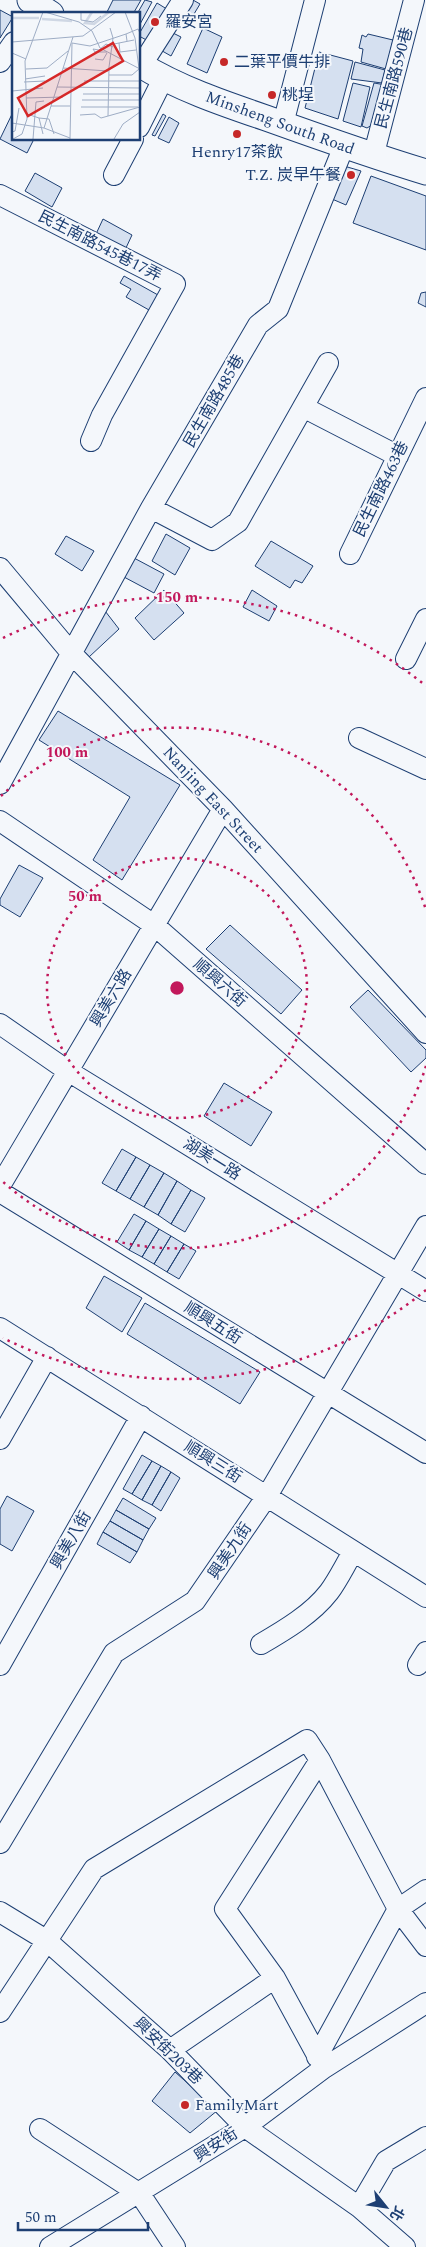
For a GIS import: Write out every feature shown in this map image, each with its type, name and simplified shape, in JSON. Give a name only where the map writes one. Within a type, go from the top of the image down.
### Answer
[{"type":"main road","name":"Minsheng South Road","points":[[140,65],[163,79],[283,124],[373,156],[426,172]]},
{"type":"street","points":[[140,65],[183,0]]},
{"type":"street","points":[[283,124],[315,0]]},
{"type":"street","name":"民生南路590巷","points":[[373,156],[414,0]]},
{"type":"street","points":[[0,62],[12,45]]},
{"type":"street","points":[[140,125],[163,79]]},
{"type":"street","points":[[114,175],[132,140]]},
{"type":"street","name":"民生南路485巷","points":[[0,784],[151,508],[258,325],[278,309],[344,146]]},
{"type":"street","name":"民生南路545巷17弄","points":[[0,195],[175,284],[106,407],[91,441]]},
{"type":"street","points":[[151,508],[212,540],[238,522],[328,363]]},
{"type":"street","name":"民生南路463巷","points":[[350,554],[426,398]]},
{"type":"street","points":[[303,406],[398,456]]},
{"type":"street","name":"Nanjing East Street","points":[[0,568],[72,654],[222,809],[426,1033]]},
{"type":"street","points":[[406,659],[426,619]]},
{"type":"street","points":[[359,738],[426,769]]},
{"type":"street","name":"興美六路","points":[[0,1186],[222,809]]},
{"type":"street","name":"順興六街","points":[[0,822],[154,925],[426,1164]]},
{"type":"street","name":"湖美一路","points":[[0,1024],[68,1071],[426,1291]]},
{"type":"street","name":"順興五街","points":[[0,1192],[426,1453]]},
{"type":"street","name":"興美九街","points":[[0,1843],[114,1653],[195,1600],[267,1496],[426,1226]]},
{"type":"street","name":"順興三街","points":[[0,1328],[426,1597]]},
{"type":"street","points":[[0,1439],[47,1357]]},
{"type":"street","name":"興美八街","points":[[0,1665],[142,1416]]},
{"type":"street","points":[[262,1644],[282,1632],[314,1607],[329,1591],[353,1552]]},
{"type":"street","points":[[0,2012],[94,1869],[307,1740],[320,1760],[398,1909],[426,1946]]},
{"type":"street","points":[[320,1760],[225,1909],[274,1978],[321,2063]]},
{"type":"street","points":[[321,2063],[398,1909],[426,1890]]},
{"type":"street","name":"興安街203巷","points":[[0,1912],[46,1940],[170,2050],[244,2126],[359,2207],[401,2246]]},
{"type":"street","points":[[170,2050],[274,1978]]},
{"type":"street","name":"興安街","points":[[50,2247],[140,2194],[244,2126],[321,2063],[426,2003]]},
{"type":"street","points":[[40,2129],[140,2194],[175,2247]]},
{"type":"street","points":[[359,2207],[386,2161],[426,2137]]},
{"type":"building","points":[[113,0],[141,0],[134,12],[107,12]]},
{"type":"building","points":[[145,0],[152,2],[140,24],[140,12],[138,12]]},
{"type":"building","points":[[193,0],[200,4],[191,19],[184,14]]},
{"type":"building","name":"羅安宮","points":[[157,3],[170,11],[152,43],[140,37],[140,32]]},
{"type":"building","points":[[0,10],[12,16],[12,19],[0,38]]},
{"type":"building","points":[[203,28],[222,37],[207,73],[187,64]]},
{"type":"building","name":"羅安宮","points":[[167,30],[181,37],[171,56],[157,48]]},
{"type":"building","points":[[368,34],[393,40],[386,69],[361,62],[363,49],[359,48],[362,35],[366,37]]},
{"type":"building","points":[[319,52],[353,61],[338,119],[305,108]]},
{"type":"building","points":[[355,62],[385,70],[382,83],[351,79]]},
{"type":"building","points":[[353,83],[370,87],[361,127],[343,121]]},
{"type":"building","points":[[374,83],[386,85],[377,122],[367,128],[362,126]]},
{"type":"building","points":[[12,114],[12,140],[34,140],[27,153],[0,139]]},
{"type":"building","points":[[163,114],[166,116],[155,136],[152,135]]},
{"type":"building","points":[[169,117],[179,123],[169,143],[158,138]]},
{"type":"building","points":[[344,166],[361,171],[346,205],[332,199]]},
{"type":"building","points":[[35,173],[62,188],[52,207],[25,191]]},
{"type":"building","points":[[371,176],[426,196],[426,250],[353,223]]},
{"type":"building","points":[[103,219],[132,235],[125,250],[96,234]]},
{"type":"building","points":[[124,276],[158,295],[149,310],[126,297],[131,289],[120,283]]},
{"type":"building","points":[[426,292],[426,307],[418,303],[421,293]]},
{"type":"building","points":[[166,534],[190,548],[175,575],[152,561]]},
{"type":"building","points":[[66,536],[94,551],[82,571],[55,554]]},
{"type":"building","points":[[271,541],[313,566],[302,583],[295,580],[290,588],[255,566]]},
{"type":"building","points":[[134,558],[164,574],[154,593],[124,577]]},
{"type":"building","points":[[164,590],[184,613],[154,640],[135,618]]},
{"type":"building","points":[[252,590],[277,606],[269,621],[243,607]]},
{"type":"building","points":[[102,607],[119,629],[89,657],[81,648]]},
{"type":"building","points":[[58,711],[180,785],[122,880],[93,860],[130,797],[39,740]]},
{"type":"building","points":[[19,865],[43,878],[20,917],[0,905],[0,899]]},
{"type":"building","points":[[230,925],[302,990],[281,1014],[206,949]]},
{"type":"building","points":[[368,990],[426,1050],[426,1058],[411,1072],[350,1007]]},
{"type":"building","points":[[224,1083],[272,1112],[251,1146],[204,1116]]},
{"type":"building","points":[[122,1149],[136,1157],[116,1191],[102,1183]]},
{"type":"building","points":[[136,1157],[150,1165],[130,1199],[116,1191]]},
{"type":"building","points":[[150,1165],[164,1173],[144,1207],[130,1199]]},
{"type":"building","points":[[164,1173],[177,1181],[158,1215],[144,1207]]},
{"type":"building","points":[[177,1181],[191,1190],[171,1224],[158,1215]]},
{"type":"building","points":[[191,1190],[205,1198],[185,1232],[171,1224]]},
{"type":"building","points":[[134,1214],[146,1221],[129,1250],[117,1242]]},
{"type":"building","points":[[146,1221],[159,1229],[142,1257],[129,1250]]},
{"type":"building","points":[[159,1229],[171,1236],[154,1264],[142,1257]]},
{"type":"building","points":[[171,1236],[184,1244],[167,1272],[154,1264]]},
{"type":"building","points":[[184,1244],[196,1251],[179,1279],[167,1272]]},
{"type":"building","points":[[104,1276],[142,1298],[122,1332],[86,1308]]},
{"type":"building","points":[[145,1303],[260,1372],[240,1404],[127,1334]]},
{"type":"building","points":[[142,1455],[152,1461],[132,1494],[123,1489]]},
{"type":"building","points":[[152,1461],[161,1466],[142,1500],[132,1494]]},
{"type":"building","points":[[161,1466],[171,1472],[152,1505],[142,1500]]},
{"type":"building","points":[[171,1472],[180,1478],[161,1511],[152,1505]]},
{"type":"building","points":[[7,1496],[34,1511],[12,1551],[0,1544],[0,1509]]},
{"type":"building","points":[[123,1498],[156,1518],[149,1529],[116,1510]]},
{"type":"building","points":[[116,1510],[149,1529],[143,1540],[110,1521]]},
{"type":"building","points":[[110,1521],[143,1540],[137,1552],[103,1532]]},
{"type":"building","points":[[103,1532],[137,1552],[130,1563],[97,1544]]},
{"type":"building","name":"FamilyMart","points":[[175,2072],[218,2110],[190,2133],[152,2101]]},
{"type":"place","name":"羅安宮","points":[[155,22]]},
{"type":"place","name":"二葉平價牛排","points":[[224,62]]},
{"type":"place","name":"桃埕","points":[[272,95]]},
{"type":"place","name":"Henry17茶飲","points":[[237,134]]},
{"type":"place","name":"T.Z. 炭早午餐","points":[[351,175]]},
{"type":"place","name":"FamilyMart","points":[[185,2105]]}]
